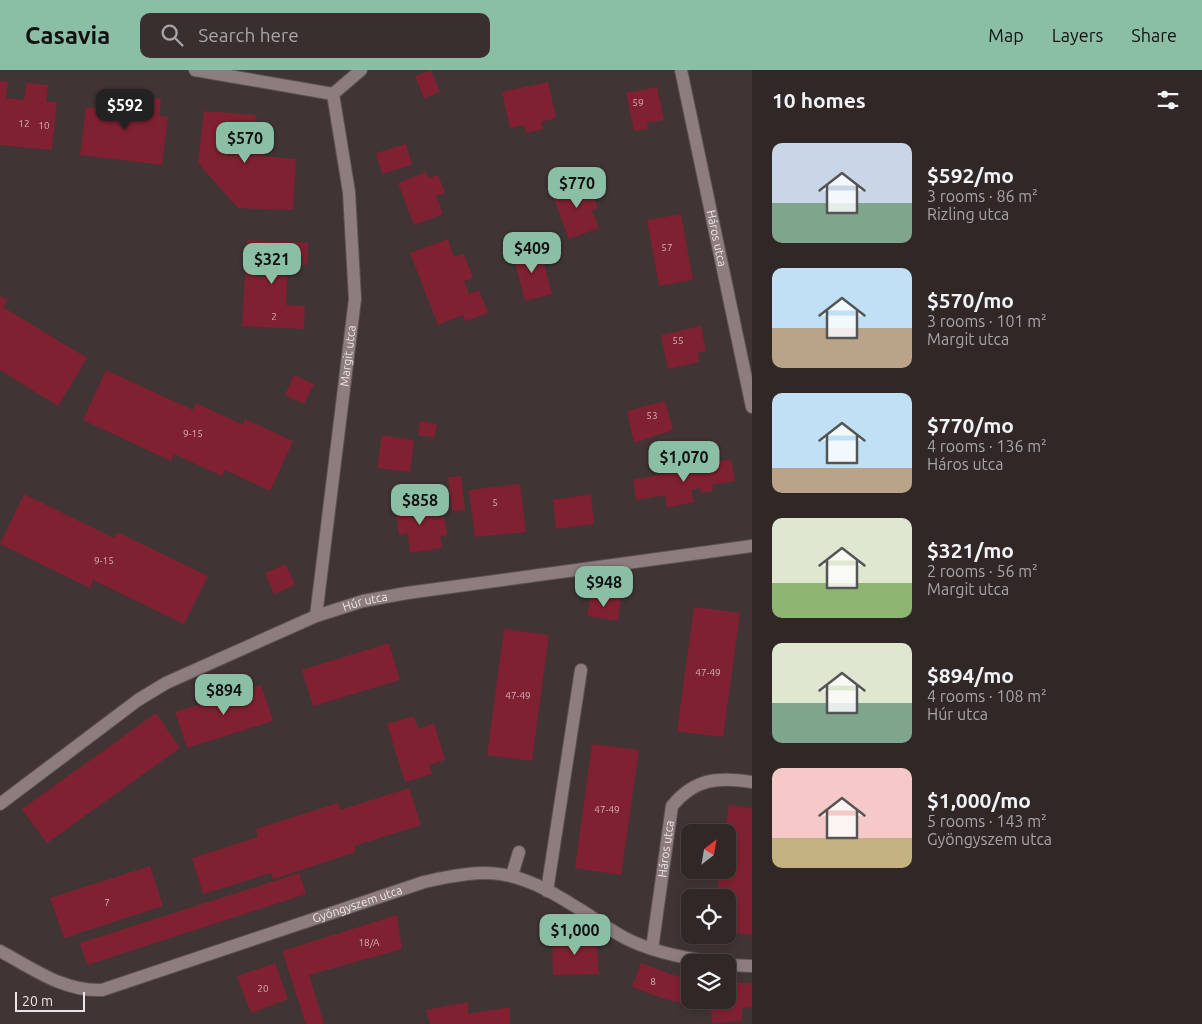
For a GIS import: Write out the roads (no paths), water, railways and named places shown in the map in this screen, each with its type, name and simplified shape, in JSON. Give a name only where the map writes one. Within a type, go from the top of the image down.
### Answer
[{"type":"street","points":[[195,70],[223,72],[333,94],[361,70]]},
{"type":"street","name":"Háros utca","points":[[681,70],[750,388],[752,407]]},
{"type":"street","name":"Margit utca","points":[[316,616],[355,299],[349,192],[333,94]]},
{"type":"street","name":"Húr utca","points":[[0,804],[138,700],[166,683],[316,616],[363,601],[407,593],[752,546]]},
{"type":"street","points":[[547,891],[581,670]]},
{"type":"street","name":"Háros utca","points":[[652,949],[672,806],[683,793],[702,784],[724,778],[752,782]]},
{"type":"street","points":[[512,875],[519,852]]},
{"type":"street","name":"Gyöngyszem utca","points":[[0,951],[64,985],[84,991],[102,990],[424,882],[457,875],[488,872],[512,875],[547,891],[624,937],[652,949],[681,955]]},
{"type":"street","points":[[736,965],[752,966]]}]
